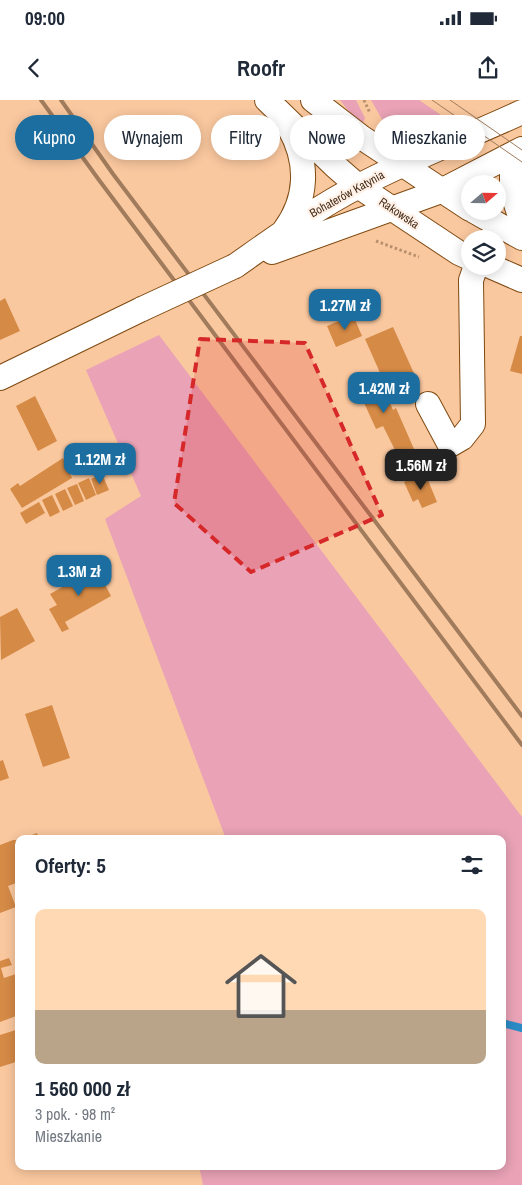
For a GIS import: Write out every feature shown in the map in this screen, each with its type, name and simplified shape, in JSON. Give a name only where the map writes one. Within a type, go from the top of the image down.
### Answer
[{"type":"street","points":[[313,100],[334,115]]},
{"type":"street","points":[[328,100],[339,115]]},
{"type":"street","points":[[275,108],[295,138],[304,163],[304,184],[298,207],[281,234]]},
{"type":"street","name":"Rakowska","points":[[275,108],[358,186],[461,254]]},
{"type":"street","name":"Bohaterów Katynia","points":[[235,266],[281,234],[358,186],[403,164],[522,112]]},
{"type":"street","points":[[364,139],[461,203]]},
{"type":"street","points":[[517,152],[512,192],[522,222]]},
{"type":"street","name":"Bohaterów Katynia","points":[[0,378],[235,266],[347,223],[394,209],[441,191],[517,152]]},
{"type":"street","points":[[490,220],[522,238]]},
{"type":"street","points":[[506,273],[522,280]]},
{"type":"street","points":[[428,404],[450,445],[462,438],[473,424],[471,280],[473,275]]},
{"type":"highlighted area","points":[[200,339],[305,343],[382,515],[251,572],[174,503]]},
{"type":"shaded area","points":[[340,100],[356,100],[364,115],[352,115]]},
{"type":"shaded area","points":[[371,100],[419,100],[441,115],[380,115]]},
{"type":"shaded area","points":[[159,335],[522,817],[522,1185],[203,1185],[200,1170],[506,1170],[506,835],[224,835],[105,519],[141,496],[86,370]]},
{"type":"building","points":[[5,298],[20,331],[0,340],[0,301]]},
{"type":"building","points":[[353,315],[362,336],[336,347],[327,326]]},
{"type":"building","points":[[393,327],[417,380],[389,393],[365,339]]},
{"type":"building","points":[[520,336],[522,336],[522,374],[510,371]]},
{"type":"building","points":[[377,374],[393,410],[396,408],[414,449],[398,456],[383,426],[376,429],[355,383]]},
{"type":"building","points":[[35,396],[57,441],[38,451],[16,406]]},
{"type":"building","points":[[63,458],[72,478],[22,508],[10,489],[18,483],[20,486]]},
{"type":"building","points":[[425,473],[437,502],[422,508],[418,499],[413,502],[404,482]]},
{"type":"building","points":[[102,474],[109,490],[97,495],[91,479]]},
{"type":"building","points":[[89,478],[96,495],[86,500],[78,483]]},
{"type":"building","points":[[77,484],[84,501],[75,505],[67,488]]},
{"type":"building","points":[[65,489],[73,506],[63,511],[55,494]]},
{"type":"building","points":[[52,495],[60,512],[50,517],[42,500]]},
{"type":"building","points":[[39,502],[45,513],[26,524],[20,513]]},
{"type":"building","points":[[96,568],[97,571],[103,568],[107,574],[101,577],[111,596],[65,622],[69,629],[62,632],[49,609],[57,605],[50,594]]},
{"type":"building","points":[[17,608],[35,641],[1,660],[0,617]]},
{"type":"building","points":[[52,705],[70,758],[43,767],[25,714]]},
{"type":"building","points":[[3,760],[9,778],[0,781],[0,761]]},
{"type":"building","points":[[15,840],[15,883],[8,886],[15,907],[0,913],[0,845]]},
{"type":"building","points":[[9,958],[12,965],[1,968],[4,978],[15,974],[15,1016],[0,1022],[0,961]]},
{"type":"building","points":[[15,1030],[15,1062],[0,1067],[0,1035]]},
{"type":"waterway","points":[[506,1024],[522,1028]]},
{"type":"tram line","points":[[432,100],[522,162]]},
{"type":"tram line","points":[[450,100],[522,150]]},
{"type":"railway","points":[[41,100],[522,745]]},
{"type":"railway","points":[[61,100],[113,174],[522,716]]}]
